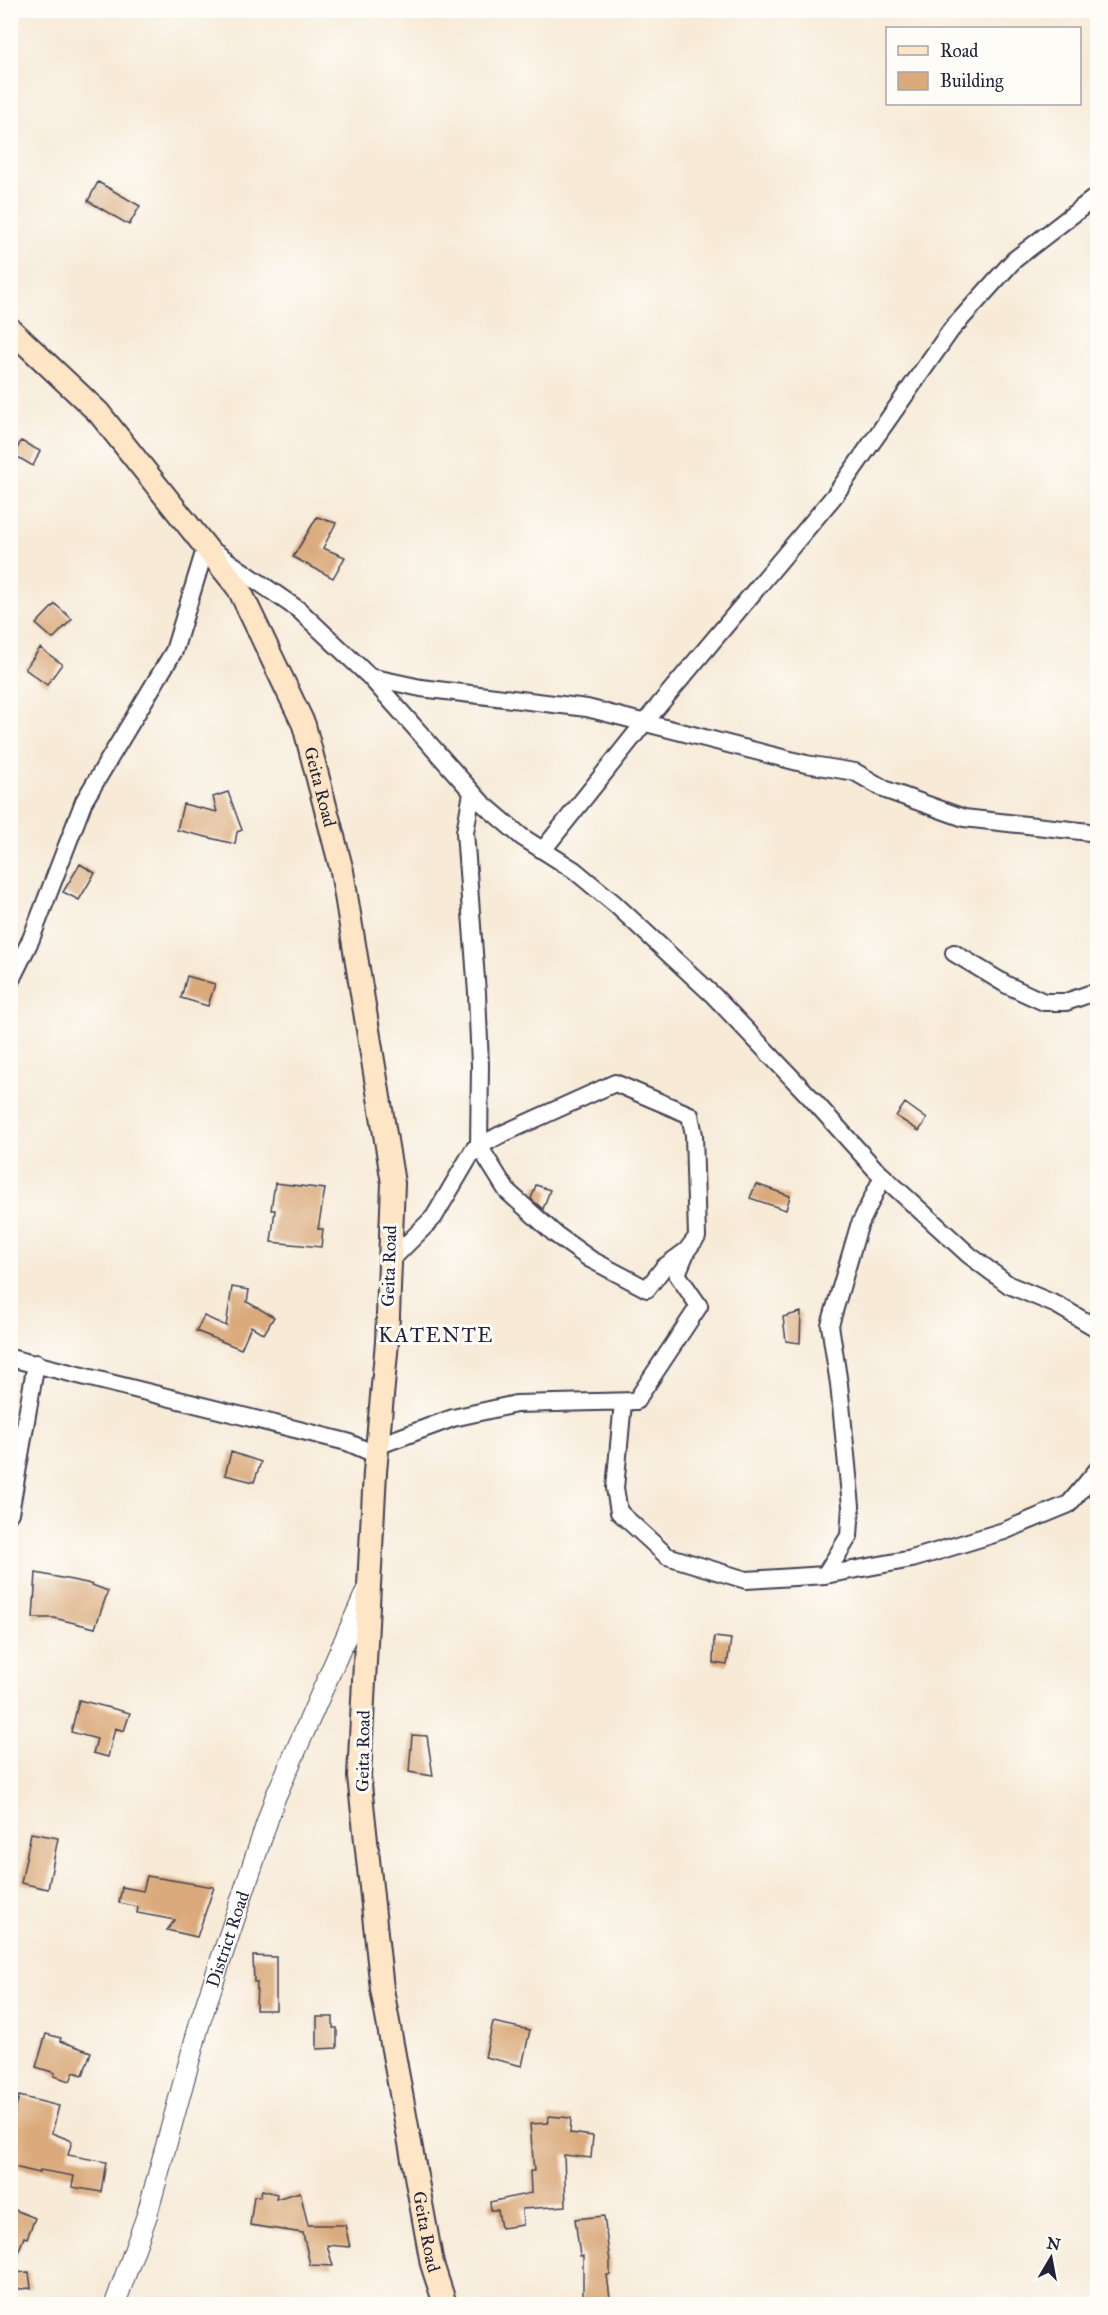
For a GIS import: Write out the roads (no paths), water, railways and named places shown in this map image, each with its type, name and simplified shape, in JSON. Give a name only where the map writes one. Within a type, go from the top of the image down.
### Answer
[{"type":"main road","name":"Geita Road","points":[[10,329],[99,413],[239,589],[304,725],[344,883],[393,1183],[387,1342],[377,1450],[360,1776],[382,1989],[432,2264],[445,2304]]},
{"type":"street","points":[[543,850],[644,723],[835,495],[951,330],[1014,260],[1098,195]]},
{"type":"street","points":[[10,982],[31,939],[84,801],[174,651],[206,546],[298,610],[370,677],[472,793],[522,837],[574,870],[615,904],[714,996],[883,1176],[969,1255],[1009,1285],[1057,1305],[1098,1329]]},
{"type":"street","points":[[370,677],[422,688],[587,708],[806,764],[855,772],[886,790],[964,818],[1098,833]]},
{"type":"street","points":[[472,793],[465,832],[477,993],[480,1065],[479,1146],[507,1191],[555,1234],[590,1259],[647,1289],[664,1267],[687,1250]]},
{"type":"street","points":[[954,953],[1007,985],[1044,1002],[1066,1002],[1089,994],[1098,997]]},
{"type":"street","points":[[10,1358],[377,1450],[453,1418],[516,1404],[636,1401],[699,1305],[677,1274],[687,1250],[697,1237],[694,1135],[690,1115],[615,1083],[500,1135],[474,1149],[434,1217],[390,1261]]},
{"type":"street","points":[[825,1575],[849,1536],[851,1506],[839,1384],[830,1325],[859,1226],[883,1176]]},
{"type":"street","points":[[10,1513],[36,1363]]},
{"type":"street","points":[[623,1402],[615,1488],[619,1512],[667,1556],[746,1580],[825,1575],[912,1559],[1004,1531],[1069,1504],[1098,1469]]},
{"type":"street","name":"District Road","points":[[115,2304],[147,2215],[200,2022],[275,1798],[370,1582]]},
{"type":"district","name":"KATENTE","points":[[436,1335]]}]
